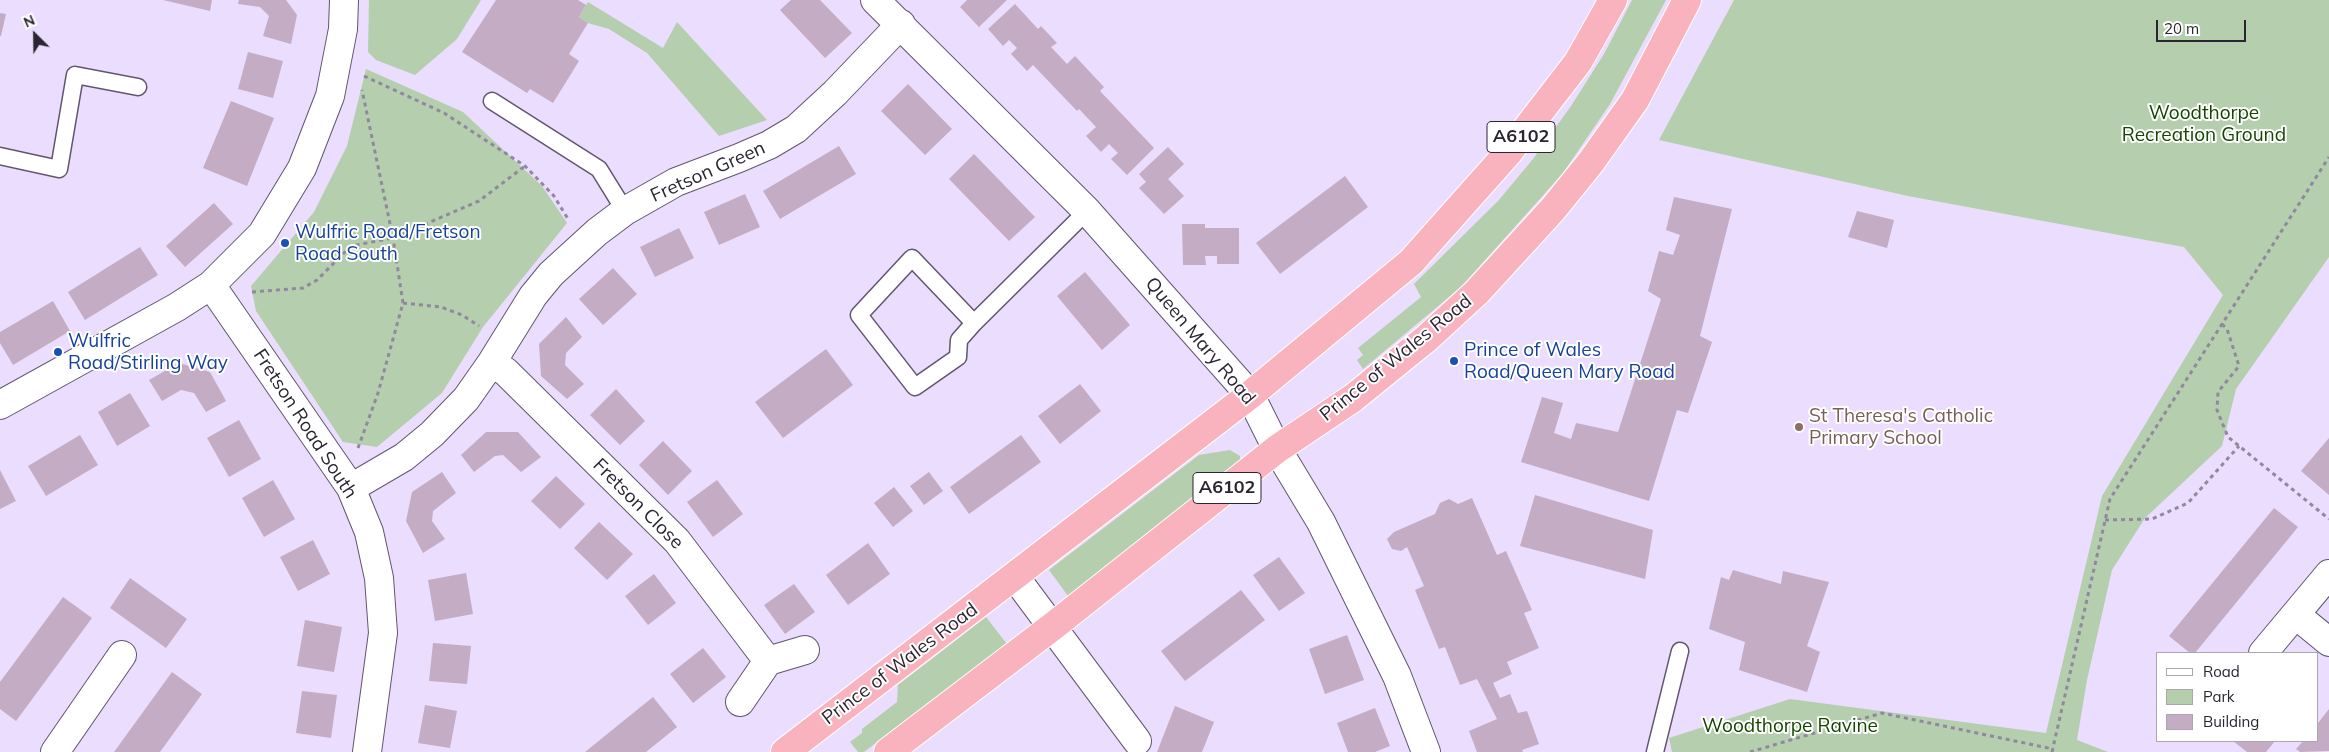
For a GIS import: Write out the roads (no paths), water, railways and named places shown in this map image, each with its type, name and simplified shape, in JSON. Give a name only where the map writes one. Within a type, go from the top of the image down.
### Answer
[{"type":"highway","name":"Prince of Wales Road","points":[[785,752],[1250,396],[1411,262],[1526,130],[1578,62],[1613,0]]},
{"type":"highway","name":"Prince of Wales Road","points":[[888,752],[1052,627],[1277,449],[1340,407],[1427,338],[1477,292],[1516,251],[1591,162],[1635,100],[1687,0]]},
{"type":"street","points":[[0,404],[177,307],[211,285],[262,234],[302,168],[330,96],[343,29],[344,0]]},
{"type":"street","name":"Queen Mary Road","points":[[889,9],[1087,211],[1250,396],[1277,449],[1321,522],[1397,676],[1426,752]]},
{"type":"street","name":"Fretson Green","points":[[351,488],[404,457],[432,434],[466,399],[533,296],[551,274],[584,243],[625,211],[676,182],[747,155],[796,129],[835,93],[889,9]]},
{"type":"street","name":"Fretson Road South","points":[[211,285],[351,488],[369,532],[379,578],[383,633],[366,752]]},
{"type":"street","name":"Fretson Close","points":[[497,352],[506,372],[677,540],[768,660]]},
{"type":"street","points":[[2264,652],[2329,574]]},
{"type":"street","points":[[1015,577],[1138,742]]},
{"type":"street","points":[[2296,615],[2329,642]]},
{"type":"street","points":[[740,702],[768,660],[805,650]]},
{"type":"street","points":[[54,752],[122,655]]},
{"type":"lane","points":[[0,156],[59,169],[75,75],[138,87]]},
{"type":"lane","points":[[492,100],[599,169],[625,211]]},
{"type":"lane","points":[[974,323],[912,258],[859,314],[915,387],[958,357],[959,340],[974,323],[1087,211]]},
{"type":"lane","points":[[1655,752],[1680,651]]},
{"type":"place","name":"Wulfric Road/Fretson Road South","points":[[285,243]]},
{"type":"place","name":"Wulfric Road/Stirling Way","points":[[58,352]]},
{"type":"place","name":"Prince of Wales Road/Queen Mary Road","points":[[1454,361]]},
{"type":"place","name":"St Theresa's Catholic Primary School","points":[[1799,427]]},
{"type":"park label","name":"Woodthorpe Recreation Ground","points":[[2204,124]]},
{"type":"park label","name":"Woodthorpe Ravine","points":[[1790,726]]}]
